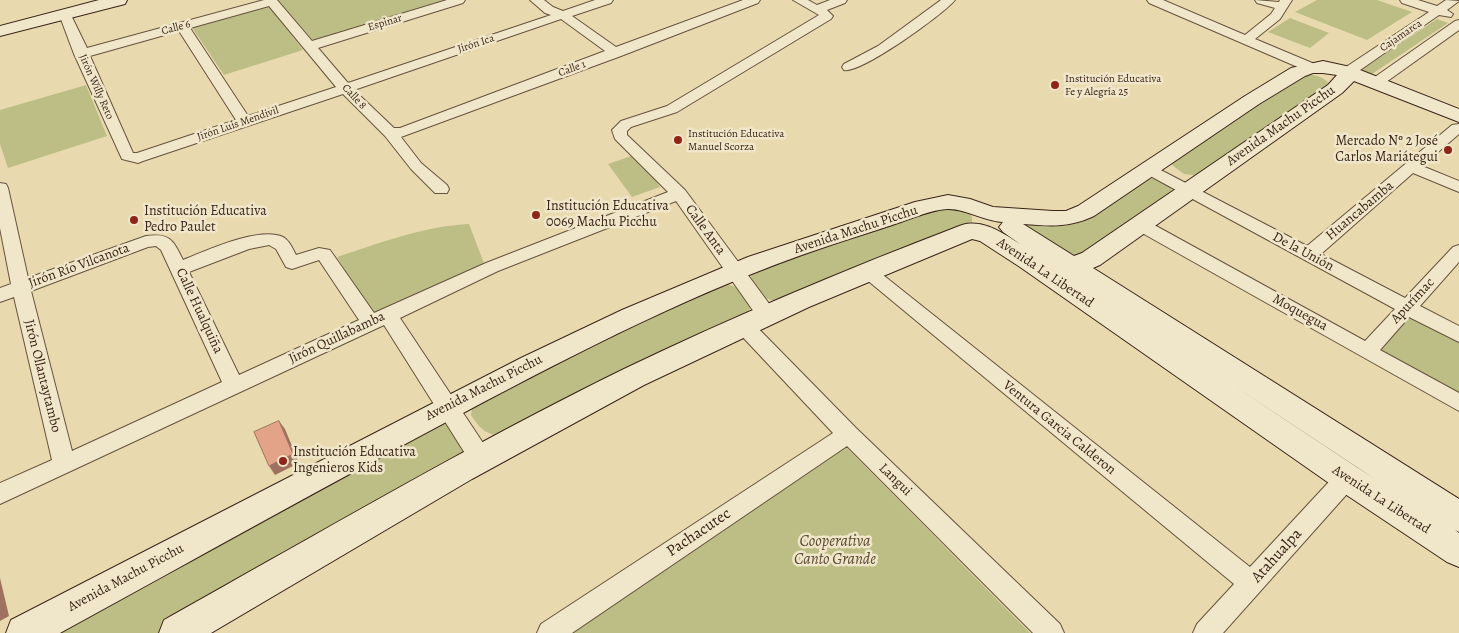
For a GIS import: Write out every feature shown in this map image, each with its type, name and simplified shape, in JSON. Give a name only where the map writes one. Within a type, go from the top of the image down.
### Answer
[{"type":"street","points":[[0,30],[118,0]]},
{"type":"street","name":"Espinar","points":[[311,46],[459,0]]},
{"type":"street","points":[[536,0],[549,10],[563,15],[616,52]]},
{"type":"street","name":"Jirón Ica","points":[[345,88],[608,0]]},
{"type":"street","name":"Calle 1","points":[[390,133],[402,132],[754,0]]},
{"type":"street","points":[[799,0],[822,13]]},
{"type":"street","points":[[619,130],[626,124],[672,109],[841,0]]},
{"type":"street","points":[[849,67],[882,49],[949,0]]},
{"type":"street","points":[[1153,0],[1312,68]]},
{"type":"street","points":[[1261,0],[1285,4]]},
{"type":"street","points":[[1406,0],[1459,19]]},
{"type":"street","name":"Cajamarca","points":[[1346,76],[1454,0]]},
{"type":"street","name":"Calle 8","points":[[271,1],[345,88],[390,133],[416,166],[441,189]]},
{"type":"street","name":"Calle 6","points":[[81,54],[271,1]]},
{"type":"street","points":[[1248,39],[1268,23],[1285,4]]},
{"type":"street","name":"Jirón Willy Reto","points":[[65,14],[127,156],[130,158]]},
{"type":"street","name":"Cajamarca","points":[[1377,82],[1459,24]]},
{"type":"street","points":[[182,26],[246,122]]},
{"type":"street","name":"Avenida Machu Picchu","points":[[177,633],[481,459],[632,378],[755,319],[989,224],[1000,214],[1053,219],[1070,218],[1086,211],[1252,100],[1298,72],[1323,67],[1346,76]]},
{"type":"street","points":[[1346,76],[1377,82],[1458,124]]},
{"type":"street","points":[[1346,76],[1458,124]]},
{"type":"street","name":"Avenida Machu Picchu","points":[[1029,261],[1057,266],[1074,266],[1091,259],[1141,225],[1346,76]]},
{"type":"street","name":"Jirón Luis Mendivil","points":[[130,158],[138,158],[345,88]]},
{"type":"street","name":"Huancabamba","points":[[1309,254],[1412,167],[1458,124]]},
{"type":"street","name":"Calle Anta","points":[[619,130],[620,136],[679,194],[735,271],[755,319]]},
{"type":"street","points":[[1412,167],[1459,187]]},
{"type":"street","name":"De la Unión","points":[[1148,169],[1459,335]]},
{"type":"street","name":"Jirón Ollantaytambo","points":[[0,188],[21,288],[64,464]]},
{"type":"street","name":"Jirón Quillabamba","points":[[0,494],[492,267],[679,194]]},
{"type":"street","name":"Avenida Machu Picchu","points":[[24,633],[448,407],[578,342],[735,271],[937,204],[948,202],[970,206],[989,224]]},
{"type":"street","name":"Avenida La Libertad","points":[[989,224],[1029,261],[1347,478],[1459,551]]},
{"type":"street","name":"Avenida La Libertad","points":[[989,224],[1074,266],[1459,518]]},
{"type":"street","name":"Moquegua","points":[[1141,225],[1459,403]]},
{"type":"street","points":[[178,269],[256,239],[279,242],[292,263],[324,254],[379,318],[448,407],[481,459]]},
{"type":"street","name":"Jirón Río Vilcanota","points":[[0,295],[146,242],[160,240]]},
{"type":"street","name":"Calle Hualquiña","points":[[160,240],[168,247],[234,386]]},
{"type":"street","name":"Apurímac","points":[[1367,351],[1459,251]]},
{"type":"street","name":"Ventura Garcia Calderon","points":[[867,272],[1252,584]]},
{"type":"street","name":"Langui","points":[[755,319],[848,434],[1051,633]]},
{"type":"street","name":"Pachacutec","points":[[550,633],[848,434]]},
{"type":"street","name":"Atahualpa","points":[[1206,633],[1347,478]]},
{"type":"green space","points":[[278,0],[448,0],[314,41]]},
{"type":"green space","points":[[1317,0],[1377,0],[1412,12],[1367,40],[1295,12]]},
{"type":"green space","points":[[268,5],[303,50],[224,75],[191,26]]},
{"type":"green space","points":[[1290,18],[1329,33],[1310,48],[1268,32]]},
{"type":"green space","points":[[1437,19],[1448,23],[1372,74],[1361,70]]},
{"type":"green space","points":[[1301,75],[1319,76],[1328,82],[1327,88],[1200,176],[1184,174],[1172,165],[1172,160]]},
{"type":"green space","points":[[86,85],[107,136],[8,168],[0,144],[0,110]]},
{"type":"green space","points":[[637,154],[660,187],[632,197],[608,164]]},
{"type":"green space","points":[[1147,178],[1159,180],[1167,184],[1173,195],[1078,257],[1059,252],[1017,221],[1057,226],[1081,222]]},
{"type":"green space","points":[[941,207],[957,208],[967,212],[971,215],[971,225],[775,301],[764,298],[752,282],[751,276],[757,269]]},
{"type":"green space","points":[[469,224],[485,266],[371,315],[337,257],[435,228]]},
{"type":"green space","points":[[720,283],[735,287],[746,294],[750,305],[745,319],[507,438],[486,431],[478,425],[471,415],[473,403]]},
{"type":"green space","points":[[1411,312],[1459,338],[1459,398],[1375,352]]},
{"type":"green space","points":[[440,423],[451,426],[464,451],[460,459],[164,633],[40,633]]},
{"type":"green space","name":"Cooperativa Canto Grande","points":[[844,445],[1030,633],[571,633]]},
{"type":"building","points":[[279,421],[293,454],[269,466],[254,432]]},
{"type":"place","name":"Institución Educativa Fe y Alegría 25","points":[[1055,85]]},
{"type":"place","name":"Institución Educativa Manuel Scorza","points":[[678,140]]},
{"type":"place","name":"Mercado Nº 2 José Carlos Mariátegui","points":[[1448,150]]},
{"type":"place","name":"Institución Educativa 0069 Machu Picchu","points":[[536,215]]},
{"type":"place","name":"Institución Educativa Pedro Paulet","points":[[134,220]]},
{"type":"place","name":"Institución Educativa Ingenieros Kids","points":[[283,461]]}]
